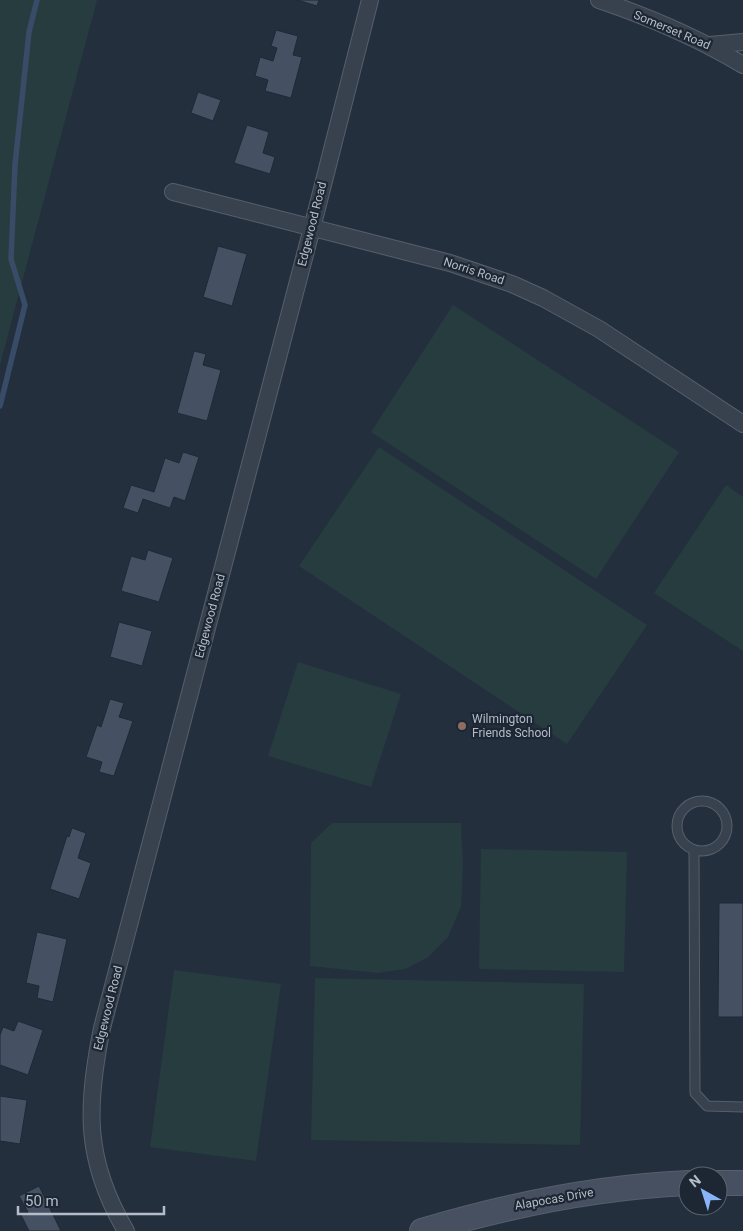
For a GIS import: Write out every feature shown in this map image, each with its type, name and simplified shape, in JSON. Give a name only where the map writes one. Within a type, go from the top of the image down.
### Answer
[{"type":"street","name":"Edgewood Road","points":[[126,1231],[115,1212],[95,1159],[91,1110],[94,1068],[112,989],[370,0]]},
{"type":"street","name":"Somerset Road","points":[[599,0],[710,45],[743,65]]},
{"type":"street","points":[[710,45],[743,42]]},
{"type":"street","name":"Norris Road","points":[[173,192],[450,262],[512,284],[543,298],[599,329],[743,424]]},
{"type":"street","points":[[728,1183],[743,1183]]},
{"type":"street","name":"Alapocas Drive","points":[[422,1231],[468,1217],[558,1197],[651,1185],[678,1184]]},
{"type":"lane","points":[[699,800],[716,804],[726,817],[728,826],[726,834],[716,848],[708,851],[694,850],[684,844],[679,838],[677,822],[680,814],[685,807],[699,800]]},
{"type":"lane","points":[[694,850],[695,1093],[707,1106],[743,1107]]},
{"type":"green space","points":[[0,0],[97,0],[0,365]]},
{"type":"green space","points":[[453,305],[679,452],[596,579],[371,432]]},
{"type":"green space","points":[[379,447],[647,625],[567,744],[299,566]]},
{"type":"green space","points":[[726,485],[743,497],[743,651],[654,593]]},
{"type":"green space","points":[[298,662],[401,694],[371,787],[268,756]]},
{"type":"green space","points":[[332,823],[461,823],[463,865],[461,907],[448,937],[427,958],[405,969],[378,973],[310,966],[311,843]]},
{"type":"green space","points":[[481,849],[627,852],[624,972],[479,969]]},
{"type":"green space","points":[[174,970],[281,984],[256,1161],[150,1147]]},
{"type":"green space","points":[[315,978],[584,984],[580,1145],[311,1140]]},
{"type":"building","points":[[297,0],[319,0],[317,6]]},
{"type":"building","points":[[276,30],[298,36],[293,55],[302,57],[291,98],[265,91],[268,80],[255,76],[260,57],[273,61],[277,48],[271,46]]},
{"type":"building","points":[[198,92],[221,100],[213,121],[191,113]]},
{"type":"building","points":[[247,125],[269,132],[263,153],[275,157],[270,174],[234,163]]},
{"type":"building","points":[[218,246],[247,254],[232,306],[203,297]]},
{"type":"building","points":[[194,351],[206,354],[203,365],[221,370],[207,421],[177,413]]},
{"type":"building","points":[[183,452],[199,457],[185,501],[174,497],[170,508],[143,499],[138,513],[123,508],[131,485],[154,492],[165,458],[179,463]]},
{"type":"building","points":[[148,550],[173,558],[159,602],[121,591],[131,556],[145,560]]},
{"type":"building","points":[[119,622],[152,631],[142,666],[110,657]]},
{"type":"building","points":[[110,699],[124,703],[119,717],[133,721],[114,776],[99,772],[102,762],[86,757],[97,725],[101,727]]},
{"type":"building","points":[[72,828],[86,833],[78,858],[91,863],[79,899],[50,889],[67,836],[69,837]]},
{"type":"building","points":[[719,903],[743,903],[743,1017],[718,1017]]},
{"type":"building","points":[[37,932],[67,939],[53,1002],[37,998],[39,986],[26,983]]},
{"type":"building","points":[[18,1021],[43,1030],[28,1075],[0,1065],[0,1035],[3,1027],[14,1031]]},
{"type":"building","points":[[0,1096],[27,1100],[20,1144],[0,1141]]},
{"type":"building","points":[[39,1186],[61,1231],[29,1231],[21,1215],[28,1212],[19,1196]]},
{"type":"waterway","points":[[0,406],[25,305],[11,259],[15,165],[29,32],[37,0]]},
{"type":"place","name":"Wilmington Friends School","points":[[462,726]]}]
